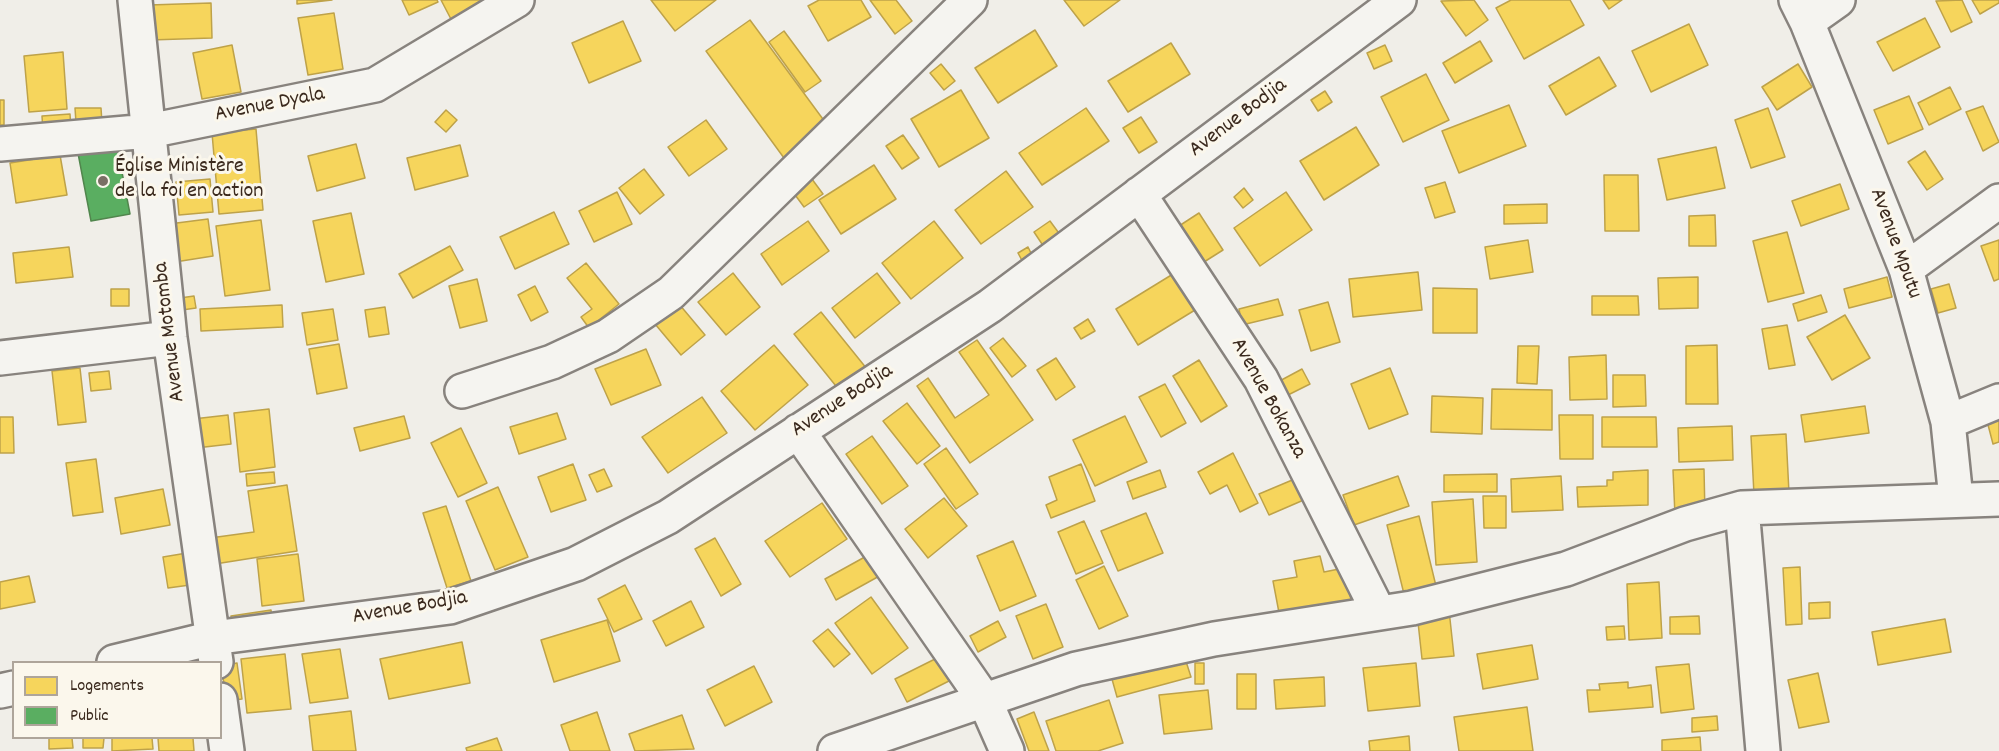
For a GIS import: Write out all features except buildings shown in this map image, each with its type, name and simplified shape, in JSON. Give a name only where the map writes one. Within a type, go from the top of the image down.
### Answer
[{"type":"street","name":"Avenue Motomba","points":[[135,0],[170,338],[214,650]]},
{"type":"street","name":"Avenue Dyala","points":[[0,144],[149,130],[375,84],[517,0]]},
{"type":"street","points":[[462,391],[552,362],[608,336],[671,293],[970,0]]},
{"type":"street","name":"Avenue Bodjia","points":[[129,661],[214,650],[450,607],[566,567],[668,517],[990,306],[1399,0]]},
{"type":"street","points":[[1801,11],[1838,0]]},
{"type":"street","name":"Avenue Mputu","points":[[1801,11],[1906,269],[1948,422],[1956,499]]},
{"type":"street","name":"Avenue Bokanza","points":[[1139,194],[1261,379],[1379,613]]},
{"type":"street","points":[[1906,269],[1999,201]]},
{"type":"street","points":[[0,358],[170,338]]},
{"type":"street","points":[[1948,422],[1999,401]]},
{"type":"street","points":[[798,431],[985,701],[1007,751]]},
{"type":"street","points":[[835,751],[1076,669],[1214,639],[1412,608],[1566,569],[1685,524],[1742,508],[1999,499]]},
{"type":"street","points":[[1742,508],[1763,751]]},
{"type":"street","points":[[222,715],[227,751]]},
{"type":"place","name":"Église Ministère de la foi en action","points":[[103,181]]}]
